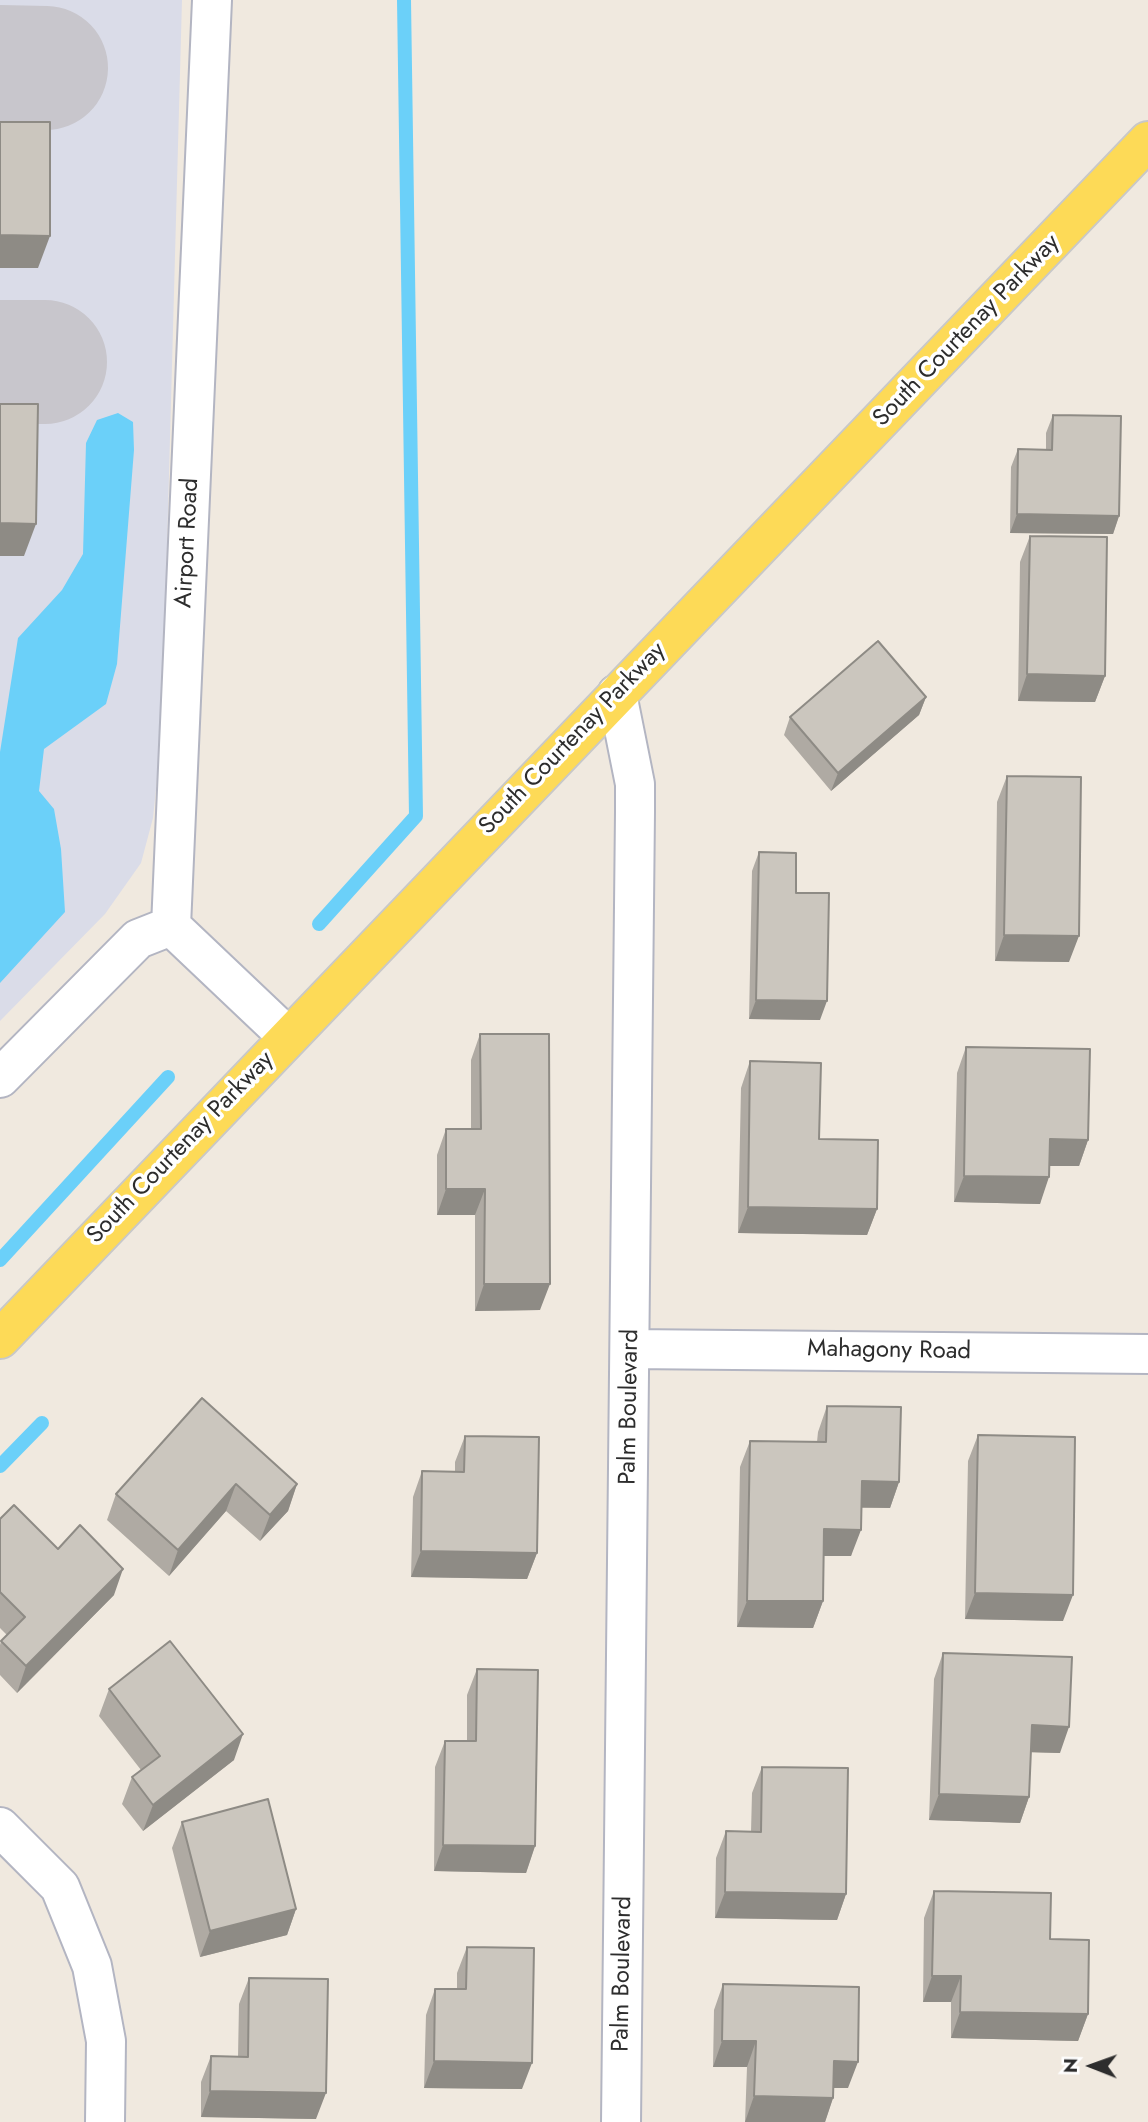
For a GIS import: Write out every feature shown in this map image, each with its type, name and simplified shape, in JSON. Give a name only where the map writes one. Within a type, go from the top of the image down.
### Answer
[{"type":"main road","name":"South Courtenay Parkway","points":[[0,1339],[617,694],[1142,160]]},
{"type":"street","name":"Airport Road","points":[[171,926],[212,0]]},
{"type":"street","name":"Palm Boulevard","points":[[617,694],[635,784],[621,2122]]},
{"type":"street","points":[[0,1077],[138,939],[171,926],[287,1036]]},
{"type":"street","name":"Mahagony Road","points":[[631,1349],[1148,1354]]},
{"type":"street","points":[[0,1827],[60,1887],[92,1966],[106,2041],[105,2122]]},
{"type":"shaded area","points":[[0,0],[182,0],[162,731],[153,818],[141,863],[105,914],[0,1021]]},
{"type":"water","points":[[118,413],[133,422],[134,450],[117,664],[106,704],[44,749],[39,791],[54,809],[61,849],[65,912],[0,983],[0,752],[18,638],[62,590],[83,554],[86,443],[97,420]]},
{"type":"building","points":[[0,122],[50,122],[50,236],[0,235]]},
{"type":"building","points":[[0,404],[38,404],[36,524],[0,523]]},
{"type":"building","points":[[1053,415],[1121,416],[1119,516],[1017,514],[1018,449],[1052,450]]},
{"type":"building","points":[[1030,536],[1107,537],[1105,676],[1027,674]]},
{"type":"building","points":[[878,641],[926,697],[838,773],[790,717]]},
{"type":"building","points":[[1007,776],[1081,777],[1079,936],[1004,935]]},
{"type":"building","points":[[759,852],[796,853],[796,893],[829,893],[827,1001],[756,1000]]},
{"type":"building","points":[[480,1034],[549,1034],[550,1284],[484,1284],[485,1189],[446,1189],[446,1129],[481,1129]]},
{"type":"building","points":[[966,1047],[1090,1049],[1088,1140],[1050,1139],[1049,1177],[964,1176]]},
{"type":"building","points":[[750,1061],[821,1063],[819,1139],[878,1140],[877,1209],[748,1207]]},
{"type":"building","points":[[202,1398],[297,1484],[270,1515],[236,1484],[178,1550],[116,1494]]},
{"type":"building","points":[[827,1406],[901,1407],[899,1482],[862,1481],[861,1530],[824,1529],[823,1601],[747,1601],[750,1441],[826,1442]]},
{"type":"building","points":[[978,1435],[1075,1437],[1073,1595],[975,1593]]},
{"type":"building","points":[[465,1436],[539,1437],[537,1553],[421,1551],[422,1471],[464,1472]]},
{"type":"building","points":[[14,1505],[58,1549],[80,1525],[123,1569],[26,1666],[1,1641],[25,1617],[0,1592],[0,1519]]},
{"type":"building","points":[[170,1641],[243,1734],[153,1805],[132,1777],[160,1756],[109,1689]]},
{"type":"building","points":[[943,1653],[1072,1657],[1069,1727],[1032,1725],[1029,1797],[939,1794]]},
{"type":"building","points":[[477,1669],[538,1670],[535,1846],[443,1845],[445,1741],[476,1741]]},
{"type":"building","points":[[762,1767],[848,1768],[846,1894],[725,1892],[726,1831],[761,1832]]},
{"type":"building","points":[[268,1799],[296,1909],[210,1931],[182,1822]]},
{"type":"building","points":[[934,1891],[1051,1893],[1050,1939],[1089,1940],[1088,2014],[960,2012],[961,1976],[932,1976]]},
{"type":"building","points":[[467,1947],[534,1948],[532,2063],[434,2061],[435,1989],[466,1989]]},
{"type":"building","points":[[249,1978],[328,1979],[326,2093],[210,2091],[211,2056],[248,2057]]},
{"type":"building","points":[[723,1984],[859,1987],[858,2062],[834,2061],[833,2098],[754,2096],[756,2041],[722,2041]]},
{"type":"waterway","points":[[319,924],[416,816],[404,0]]},
{"type":"waterway","points":[[0,1260],[168,1077]]},
{"type":"waterway","points":[[0,1466],[42,1423]]},
{"type":"taxiway","points":[[0,67],[46,68]]},
{"type":"taxiway","points":[[0,362],[45,362]]}]
